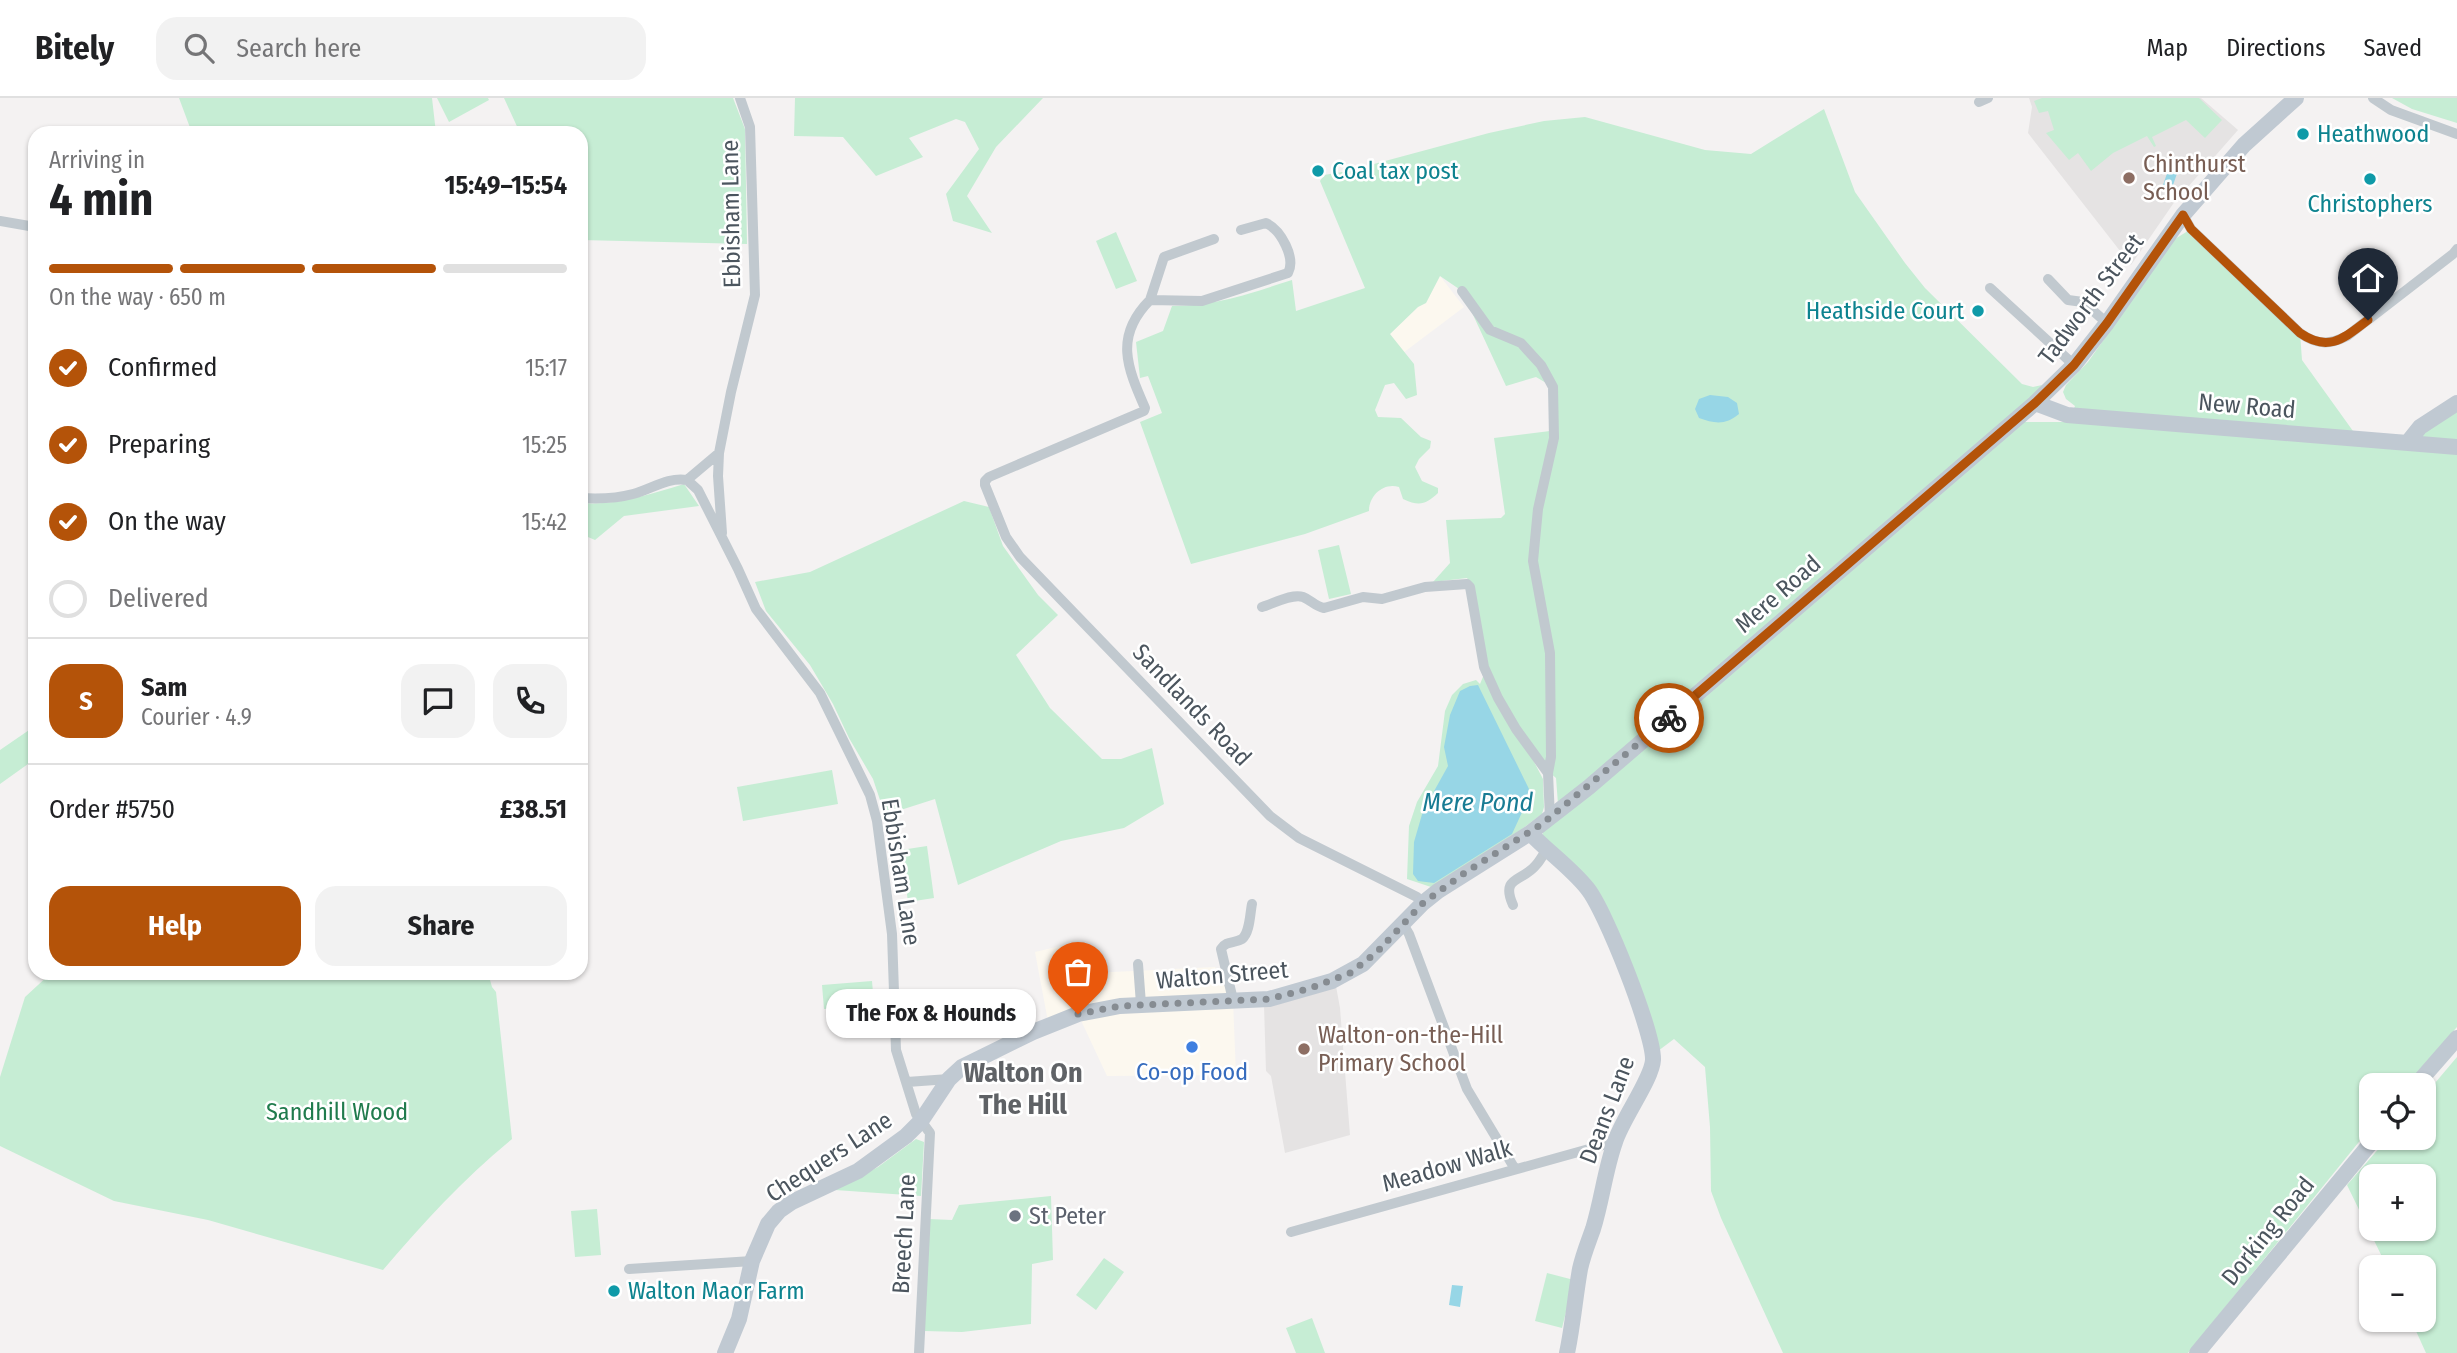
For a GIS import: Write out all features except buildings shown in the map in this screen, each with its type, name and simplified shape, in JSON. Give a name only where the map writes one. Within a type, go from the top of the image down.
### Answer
[{"type":"main road","name":"Tadworth Street","points":[[2035,403],[2074,365],[2183,215],[2244,145],[2296,98]]},
{"type":"main road","name":"New Road","points":[[2035,403],[2067,415],[2457,447]]},
{"type":"main road","name":"Mere Road","points":[[1550,818],[2035,403]]},
{"type":"main road","points":[[2408,442],[2420,427],[2457,403]]},
{"type":"main road","name":"Walton Street","points":[[921,1121],[949,1079],[962,1067],[1033,1032],[1078,1014],[1141,1004],[1269,999],[1332,981],[1363,964],[1423,903],[1550,818]]},
{"type":"main road","name":"Deans Lane","points":[[1530,833],[1571,870],[1587,887],[1600,907],[1634,992],[1653,1062],[1615,1142],[1581,1266],[1567,1353]]},
{"type":"main road","points":[[2426,1073],[2457,1038]]},
{"type":"main road","name":"Chequers Lane","points":[[726,1353],[739,1319],[752,1261],[764,1231],[779,1211],[792,1202],[858,1171],[906,1136],[921,1121]]},
{"type":"main road","name":"Dorking Road","points":[[2197,1353],[2365,1150]]},
{"type":"street","name":"Ebbisham Lane","points":[[723,540],[719,453],[755,295],[750,127],[740,98]]},
{"type":"street","points":[[2373,98],[2391,110],[2457,134]]},
{"type":"street","points":[[2183,215],[2191,229],[2300,333],[2322,344],[2347,336],[2457,249]]},
{"type":"street","points":[[0,221],[28,226]]},
{"type":"street","points":[[1214,239],[1164,257],[1150,300],[1202,301],[1288,273],[1291,265],[1283,239],[1271,226],[1265,223],[1241,230]]},
{"type":"street","points":[[2048,279],[2067,300],[2082,302],[2107,323]]},
{"type":"street","points":[[1990,288],[2074,365]]},
{"type":"street","points":[[1462,291],[1490,330],[1521,343],[1541,365],[1553,387],[1554,438],[1538,509],[1534,561],[1550,653],[1550,818]]},
{"type":"street","name":"Sandlands Road","points":[[1150,300],[1137,313],[1131,324],[1126,349],[1131,373],[1145,408],[1142,414],[989,477],[985,481],[1006,537],[1020,557],[1270,816],[1299,838],[1417,897],[1423,903]]},
{"type":"street","points":[[588,498],[611,499],[636,494],[674,478],[687,480],[719,453]]},
{"type":"street","points":[[698,490],[718,476]]},
{"type":"street","name":"Ebbisham Lane","points":[[687,480],[698,490],[756,609],[820,694],[870,795],[877,821],[892,934],[896,1050],[916,1114],[921,1121]]},
{"type":"street","points":[[1262,607],[1296,596],[1324,608],[1363,597],[1381,599],[1414,589],[1467,584],[1471,587],[1484,667],[1516,729],[1548,773]]},
{"type":"street","points":[[1513,905],[1508,891],[1510,886],[1536,865],[1546,850]]},
{"type":"street","points":[[1233,1000],[1221,949],[1225,943],[1241,939],[1246,933],[1252,904]]},
{"type":"street","points":[[1403,924],[1467,1089],[1515,1169]]},
{"type":"street","points":[[1138,964],[1141,1004]]},
{"type":"street","points":[[907,1082],[949,1079]]},
{"type":"street","name":"Breech Lane","points":[[919,1353],[930,1133],[921,1121]]},
{"type":"street","name":"Meadow Walk","points":[[1291,1232],[1615,1142]]},
{"type":"street","points":[[629,1269],[752,1261]]},
{"type":"shaded area","name":"Chinthurst School","points":[[2029,98],[2201,98],[2238,130],[2173,204],[2131,265],[2028,133],[2032,107]]},
{"type":"shaded area","points":[[1440,276],[1464,307],[1403,353],[1390,334],[1418,307],[1426,303]]},
{"type":"shaded area","points":[[1077,942],[1092,973],[1215,967],[1233,1000],[1236,1075],[1107,1076],[1078,1014],[1049,1027],[1035,952]]},
{"type":"shaded area","name":"Walton-on-the-Hill Primary School","points":[[1336,986],[1350,1135],[1285,1153],[1271,1076],[1266,1071],[1264,1005]]},
{"type":"green space","points":[[179,98],[432,98],[435,126],[189,126]]},
{"type":"green space","points":[[437,98],[488,98],[489,100],[449,122]]},
{"type":"green space","points":[[504,98],[733,98],[745,129],[747,244],[588,240],[588,126],[517,126]]},
{"type":"green space","points":[[795,98],[1043,98],[996,147],[967,196],[992,233],[953,221],[946,194],[979,149],[965,122],[956,119],[909,138],[923,157],[876,176],[843,137],[794,136]]},
{"type":"green space","points":[[2042,98],[2199,98],[2222,120],[2205,138],[2186,120],[2152,137],[2156,146],[2154,147],[2147,136],[2113,153],[2091,171],[2078,153],[2069,160],[2046,133],[2054,130],[2048,111],[2039,113],[2034,101]]},
{"type":"green space","points":[[2392,98],[2457,98],[2457,123],[2412,109]]},
{"type":"green space","points":[[1824,109],[1855,192],[1905,263],[1925,288],[2022,384],[2033,387],[2042,385],[2034,396],[1558,804],[1556,778],[1531,756],[1543,779],[1542,814],[1431,887],[1407,879],[1409,826],[1417,802],[1438,766],[1445,711],[1452,695],[1463,684],[1476,680],[1480,684],[1488,665],[1475,592],[1467,578],[1433,582],[1450,563],[1446,520],[1501,518],[1505,514],[1494,438],[1550,431],[1553,387],[1536,377],[1506,386],[1462,291],[1440,276],[1426,303],[1418,307],[1390,334],[1414,364],[1417,395],[1406,399],[1394,383],[1385,385],[1375,410],[1378,417],[1401,418],[1421,437],[1431,441],[1430,448],[1415,467],[1422,481],[1438,488],[1438,493],[1426,502],[1418,504],[1403,499],[1399,487],[1388,486],[1378,491],[1369,511],[1305,534],[1191,564],[1140,422],[1162,413],[1148,376],[1140,378],[1136,342],[1163,331],[1172,306],[1219,301],[1292,280],[1296,311],[1365,288],[1320,181],[1324,175],[1489,133],[1544,121],[1585,117],[1705,150],[1751,154]]},
{"type":"green space","points":[[2191,229],[2300,333],[2302,360],[2358,438],[2408,442],[2457,403],[2457,1027],[2417,1073],[2359,1073],[2359,1142],[2188,1353],[1783,1353],[1711,1191],[1705,1067],[1674,1039],[1658,1051],[1606,907],[1542,837],[1543,832],[2024,422],[2069,422],[2075,406],[2066,399],[2063,392],[2066,385],[2088,362],[2175,239]]},
{"type":"green space","points":[[1116,232],[1137,281],[1116,289],[1096,241]]},
{"type":"green space","points":[[684,484],[699,506],[624,516],[595,540],[588,537],[588,503],[620,501]]},
{"type":"green space","points":[[964,501],[989,507],[1003,546],[1038,595],[1058,615],[1016,655],[1050,708],[1102,759],[1121,759],[1152,748],[1164,804],[1124,828],[1061,841],[958,885],[935,799],[885,815],[873,779],[833,704],[810,665],[766,611],[755,582],[810,572]]},
{"type":"green space","points":[[1339,545],[1351,594],[1329,599],[1318,550]]},
{"type":"green space","points":[[28,731],[28,764],[0,784],[0,750]]},
{"type":"green space","points":[[832,770],[838,804],[743,821],[737,787]]},
{"type":"green space","points":[[927,846],[934,898],[908,902],[901,850]]},
{"type":"green space","name":"Sandhill Wood","points":[[43,980],[490,980],[496,992],[512,1139],[444,1202],[383,1270],[208,1220],[114,1201],[0,1146],[0,1077],[25,997]]},
{"type":"green space","points":[[872,981],[874,1004],[824,1009],[822,985]]},
{"type":"green space","points":[[2457,1057],[2457,1353],[2426,1353],[2416,1332],[2436,1332],[2436,1255],[2381,1255],[2374,1241],[2436,1241],[2436,1164],[2365,1164],[2378,1150],[2436,1150],[2436,1082]]},
{"type":"green space","points":[[916,1139],[924,1142],[921,1196],[835,1190],[878,1167]]},
{"type":"green space","points":[[2359,1171],[2359,1210],[2347,1185]]},
{"type":"green space","points":[[1051,1196],[1053,1260],[1032,1264],[1031,1324],[962,1332],[924,1331],[929,1219],[952,1220],[959,1205]]},
{"type":"green space","points":[[597,1209],[601,1255],[575,1257],[571,1211]]},
{"type":"green space","points":[[1104,1258],[1124,1272],[1096,1310],[1076,1295]]},
{"type":"green space","points":[[1547,1273],[1574,1280],[1562,1328],[1535,1321]]},
{"type":"green space","points":[[1312,1318],[1325,1353],[1296,1353],[1286,1328]]},
{"type":"water","points":[[2172,159],[2181,162],[2172,188],[2163,185]]},
{"type":"water","points":[[1710,395],[1728,397],[1737,403],[1739,414],[1720,422],[1699,418],[1695,409],[1699,399]]},
{"type":"water","name":"Mere Pond","points":[[1478,685],[1529,789],[1524,808],[1512,834],[1434,883],[1418,881],[1413,874],[1414,842],[1423,811],[1448,766],[1444,747],[1450,715],[1460,691]]},
{"type":"water","points":[[1452,1285],[1463,1286],[1460,1307],[1449,1305]]},
{"type":"way so far","points":[[1078,1014],[1120,1006],[1269,999],[1308,989],[1350,973],[1377,952],[1423,903],[1438,891],[1530,833],[1589,787],[1669,718]]},
{"type":"place","name":"Heathwood","points":[[2303,134]]},
{"type":"place","name":"Coal tax post","points":[[1318,171]]},
{"type":"place","name":"Chinthurst School","points":[[2129,178]]},
{"type":"place","name":"Christophers","points":[[2370,179]]},
{"type":"place","name":"Heathside Court","points":[[1978,311]]},
{"type":"place","name":"The Fox & Hounds","points":[[1078,1014]]},
{"type":"place","name":"Co-op Food","points":[[1192,1047]]},
{"type":"place","name":"Walton-on-the-Hill Primary School","points":[[1304,1049]]},
{"type":"place","name":"St Peter","points":[[1015,1216]]},
{"type":"place","name":"Walton Maor Farm","points":[[614,1291]]},
{"type":"district","name":"Walton On The Hill","points":[[1023,1088]]},
{"type":"route","points":[[1669,718],[2035,403],[2074,365],[2183,215],[2191,229],[2300,333],[2311,340],[2322,344],[2335,342],[2368,320]]}]
